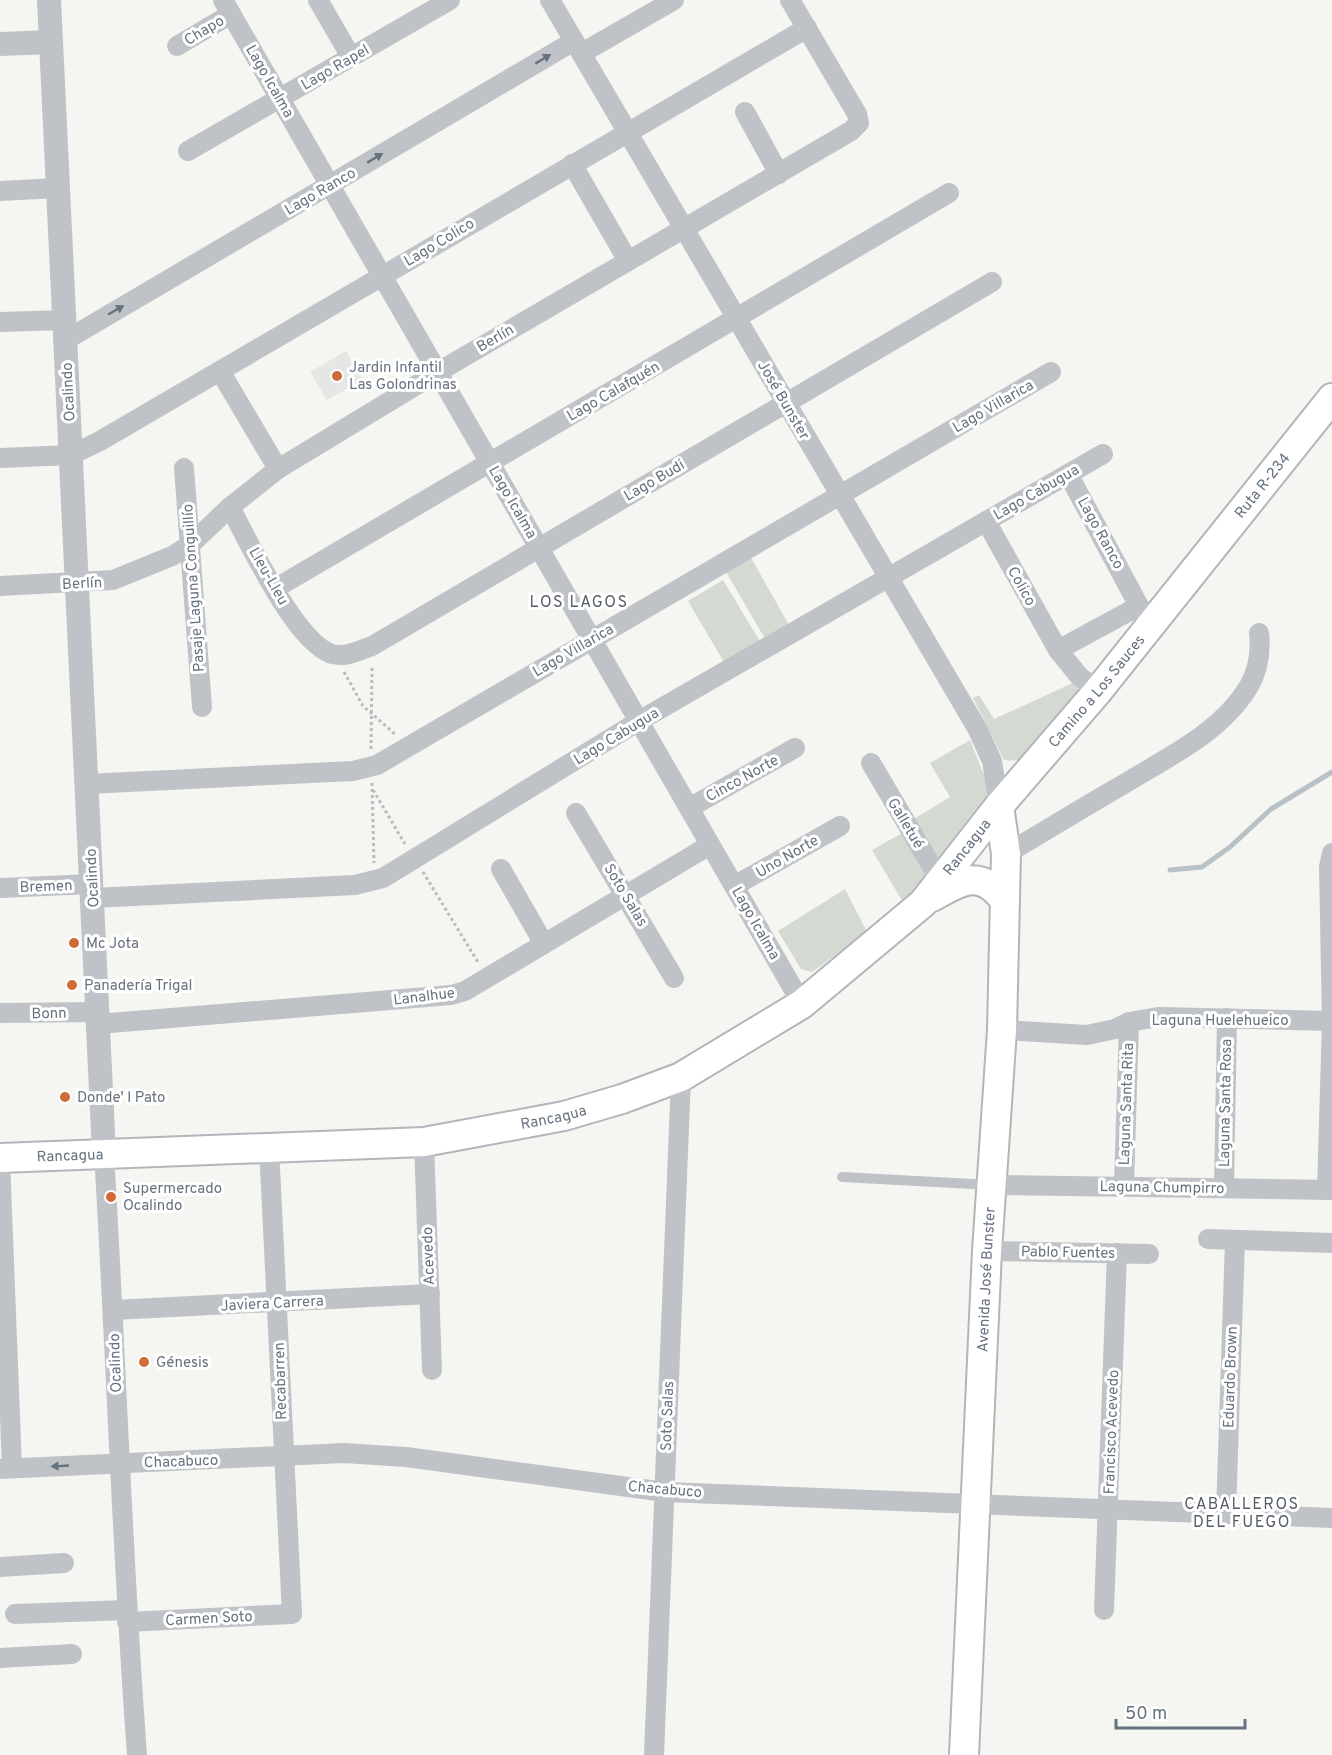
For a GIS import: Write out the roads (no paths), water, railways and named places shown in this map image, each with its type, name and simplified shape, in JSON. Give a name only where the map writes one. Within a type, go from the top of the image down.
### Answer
[{"type":"main road","name":"Ruta R-234","points":[[1191,574],[1332,398]]},
{"type":"main road","name":"Camino a Los Sauces","points":[[999,806],[1098,691],[1141,607],[1191,574]]},
{"type":"main road","name":"Avenida José Bunster","points":[[964,1755],[987,1251],[1002,1030],[1006,854],[999,806]]},
{"type":"main road","name":"Rancagua","points":[[0,1159],[104,1153],[424,1142],[564,1116],[622,1099],[681,1077],[802,1004],[932,892],[999,806]]},
{"type":"main road","points":[[932,892],[978,880],[995,887],[1005,901]]},
{"type":"street","name":"Ocalindo","points":[[49,0],[113,1310],[118,1463],[137,1755]]},
{"type":"street","points":[[318,0],[351,57]]},
{"type":"street","name":"Lago Rapel","points":[[188,152],[450,0]]},
{"type":"street","name":"José Bunster","points":[[550,0],[986,745],[992,761],[999,806]]},
{"type":"street","name":"Lago Ranco","points":[[65,330],[578,47],[674,0]]},
{"type":"street","points":[[790,0],[807,28]]},
{"type":"street","name":"Chapo","points":[[177,46],[227,7]]},
{"type":"street","name":"Lago Icalma","points":[[227,7],[802,1004]]},
{"type":"street","name":"Lago Colico","points":[[71,455],[220,371],[807,28]]},
{"type":"street","name":"Berlín","points":[[0,586],[102,582],[127,576],[190,545],[230,507],[278,469],[438,372],[851,131],[859,123],[857,114],[807,28]]},
{"type":"street","points":[[0,44],[51,42]]},
{"type":"street","points":[[745,112],[779,174]]},
{"type":"street","points":[[572,164],[628,261]]},
{"type":"street","points":[[0,191],[58,188]]},
{"type":"street","name":"Lago Calafquén","points":[[276,588],[949,193]]},
{"type":"street","name":"Lago Budi","points":[[334,655],[349,654],[372,646],[992,282]]},
{"type":"street","points":[[0,322],[65,330]]},
{"type":"street","points":[[220,371],[278,469]]},
{"type":"street","name":"Lago Villarica","points":[[87,784],[353,771],[371,766],[1051,372]]},
{"type":"street","name":"Lago Cabugua","points":[[93,891],[355,885],[374,880],[415,860],[639,721],[1103,454]]},
{"type":"street","points":[[0,458],[71,455]]},
{"type":"street","name":"Pasaje Laguna Conguillío","points":[[184,468],[202,707]]},
{"type":"street","name":"Lago Ranco","points":[[1068,474],[1141,607]]},
{"type":"street","name":"Lleu-Lleu","points":[[230,507],[293,619],[312,643],[334,655]]},
{"type":"street","name":"Colico","points":[[986,521],[1058,650],[1079,676],[1098,691]]},
{"type":"street","points":[[1058,650],[1141,607]]},
{"type":"street","points":[[1006,854],[1188,745],[1217,722],[1242,697],[1253,679],[1259,660],[1259,633]]},
{"type":"street","name":"Cinco Norte","points":[[689,808],[795,748]]},
{"type":"street","name":"Galletué","points":[[871,764],[932,892]]},
{"type":"street","name":"Soto Salas","points":[[576,813],[674,978]]},
{"type":"street","name":"Uno Norte","points":[[734,886],[840,826]]},
{"type":"street","name":"Lanalhue","points":[[98,1018],[451,995],[465,991],[488,978],[710,844]]},
{"type":"street","points":[[1330,1190],[1332,1021],[1329,867],[1332,853]]},
{"type":"street","points":[[501,870],[544,944]]},
{"type":"street","name":"Bremen","points":[[0,888],[93,891]]},
{"type":"street","name":"Bonn","points":[[0,1014],[98,1018]]},
{"type":"street","name":"Laguna Huelehueico","points":[[1002,1030],[1088,1035],[1115,1029],[1129,1022],[1158,1017],[1332,1021]]},
{"type":"street","name":"Laguna Santa Rosa","points":[[1224,1188],[1227,1018]]},
{"type":"street","name":"Laguna Santa Rita","points":[[1124,1185],[1129,1022]]},
{"type":"street","name":"Soto Salas","points":[[654,1755],[681,1077]]},
{"type":"street","name":"Acevedo","points":[[424,1142],[432,1370]]},
{"type":"street","name":"Recabarren","points":[[269,1147],[292,1614]]},
{"type":"street","points":[[0,1159],[6,1468]]},
{"type":"street","name":"Laguna Chumpirro","points":[[993,1185],[1124,1185],[1330,1190]]},
{"type":"street","points":[[1208,1239],[1332,1243]]},
{"type":"street","name":"Eduardo Brown","points":[[1226,1513],[1235,1240]]},
{"type":"street","name":"Pablo Fuentes","points":[[987,1251],[1149,1254]]},
{"type":"street","name":"Francisco Acevedo","points":[[1104,1610],[1117,1253]]},
{"type":"street","name":"Javiera Carrera","points":[[113,1310],[430,1294]]},
{"type":"street","name":"Chacabuco","points":[[6,1468],[344,1453],[406,1457],[664,1492],[1332,1518]]},
{"type":"street","points":[[0,1567],[64,1563]]},
{"type":"street","name":"Carmen Soto","points":[[15,1614],[127,1616],[292,1614]]},
{"type":"street","points":[[0,1658],[72,1654]]},
{"type":"lane","points":[[842,1177],[993,1185]]},
{"type":"waterway","points":[[1170,870],[1202,867],[1230,847],[1271,809],[1332,772]]},
{"type":"place","name":"Jardin Infantil Las Golondrinas","points":[[337,376]]},
{"type":"place","name":"Mc Jota","points":[[74,943]]},
{"type":"place","name":"Panadería Trigal","points":[[72,985]]},
{"type":"place","name":"Donde' l Pato","points":[[65,1097]]},
{"type":"place","name":"Supermercado Ocalindo","points":[[111,1197]]},
{"type":"place","name":"Génesis","points":[[144,1362]]},
{"type":"district","name":"LOS LAGOS","points":[[579,601]]},
{"type":"district","name":"CABALLEROS DEL FUEGO","points":[[1242,1512]]}]
